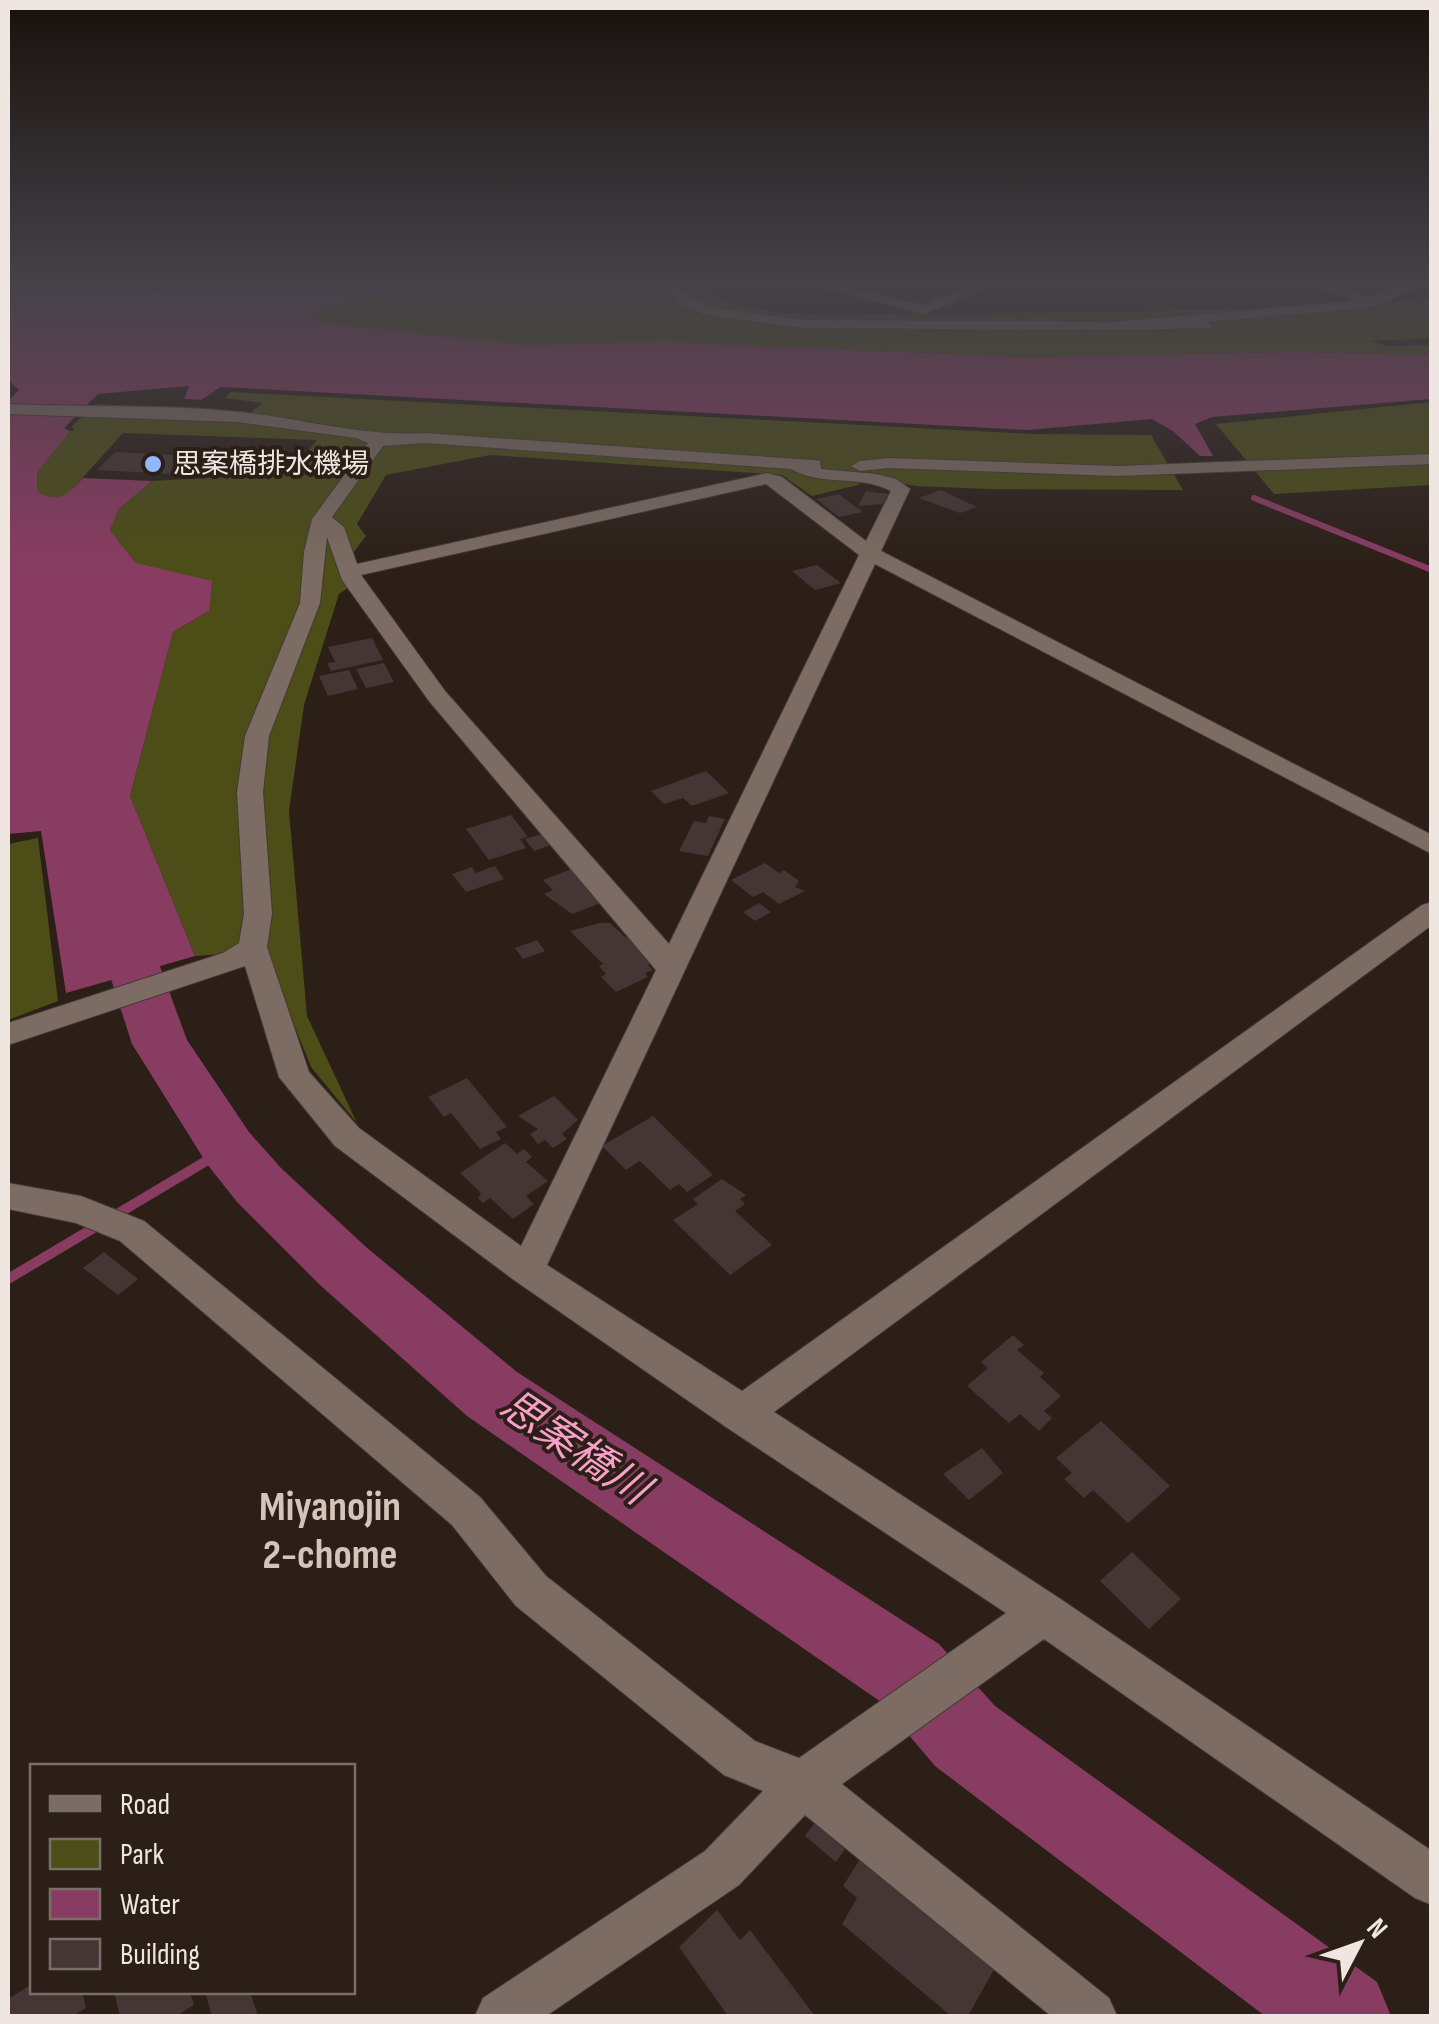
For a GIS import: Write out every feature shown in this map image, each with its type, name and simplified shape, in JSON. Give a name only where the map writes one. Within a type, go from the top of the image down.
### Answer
[{"type":"street","points":[[8,409],[275,420],[360,433],[378,441],[425,438],[796,464],[1116,471],[1432,459]]},
{"type":"street","points":[[378,441],[332,500],[322,520],[314,552],[310,603],[257,736],[250,792],[258,914],[243,953],[294,1077],[347,1137],[527,1270],[740,1415],[1044,1613],[1432,1882]]},
{"type":"street","points":[[527,1270],[901,489],[880,480],[810,471],[796,464]]},
{"type":"street","points":[[348,571],[394,564],[761,478],[776,481],[870,553],[1432,846]]},
{"type":"street","points":[[322,520],[334,528],[348,571],[437,696],[663,955],[672,973]]},
{"type":"street","points":[[740,1415],[1432,911]]},
{"type":"street","points":[[16,1030],[243,953]]},
{"type":"street","points":[[8,1196],[81,1210],[132,1231],[466,1511],[531,1591],[740,1758],[803,1784],[1090,2016]]},
{"type":"street","points":[[500,2016],[722,1868],[803,1784],[1044,1613]]},
{"type":"green space","points":[[230,392],[1032,434],[1151,435],[1183,490],[989,489],[916,486],[868,478],[858,485],[812,496],[782,475],[490,455],[386,475],[357,524],[366,536],[342,567],[349,587],[339,594],[304,705],[289,811],[307,1016],[357,1123],[311,1067],[264,951],[195,956],[130,796],[173,632],[209,611],[136,563],[110,530],[119,509],[152,481],[290,473],[317,440],[123,433],[65,497],[51,499],[38,492],[37,473],[70,431],[75,430],[71,427],[96,404],[251,412],[263,403],[225,398]]},
{"type":"green space","points":[[1431,402],[1431,485],[1274,494],[1216,424]]},
{"type":"green space","points":[[38,838],[58,1001],[8,1020],[8,844]]},
{"type":"water","points":[[1431,377],[1431,399],[1212,417],[1195,424],[1213,456],[1200,456],[1173,431],[1152,419],[1027,430],[221,387],[201,400],[184,399],[189,386],[98,394],[64,428],[70,431],[37,473],[38,492],[63,496],[83,478],[152,481],[119,509],[110,530],[136,563],[212,581],[209,611],[173,632],[130,796],[195,956],[66,993],[41,831],[8,834],[8,401],[19,390],[8,380]]},
{"type":"building","name":"思案橋排水機場","points":[[115,452],[207,457],[191,475],[97,470]]},
{"type":"building","points":[[941,490],[977,507],[960,513],[919,498]]},
{"type":"building","points":[[866,491],[888,494],[883,504],[858,506]]},
{"type":"building","points":[[839,494],[863,512],[839,517],[816,499]]},
{"type":"building","points":[[817,565],[841,583],[815,590],[792,571]]},
{"type":"building","points":[[372,638],[383,660],[331,671],[327,663],[335,662],[328,647]]},
{"type":"building","points":[[384,663],[394,682],[366,688],[356,669]]},
{"type":"building","points":[[349,670],[358,689],[328,696],[319,676]]},
{"type":"building","points":[[706,771],[729,793],[692,806],[683,798],[664,804],[651,791]]},
{"type":"building","points":[[511,815],[528,837],[520,839],[526,848],[489,860],[466,829]]},
{"type":"building","points":[[709,816],[725,819],[708,856],[679,851],[694,821],[706,823]]},
{"type":"building","points":[[545,833],[554,844],[534,851],[525,839]]},
{"type":"building","points":[[765,863],[779,873],[784,870],[799,881],[795,887],[805,891],[779,904],[763,892],[753,897],[731,880]]},
{"type":"building","points":[[495,866],[504,879],[466,892],[452,874],[472,867],[476,873]]},
{"type":"building","points":[[577,867],[608,900],[572,914],[544,894],[553,890],[543,880]]},
{"type":"building","points":[[759,903],[771,912],[755,921],[743,912]]},
{"type":"building","points":[[610,923],[625,937],[629,935],[656,962],[648,965],[653,970],[645,973],[648,977],[616,992],[601,977],[606,974],[599,966],[603,964],[570,931]]},
{"type":"building","points":[[537,940],[545,951],[523,959],[515,948]]},
{"type":"building","points":[[467,1078],[507,1127],[496,1132],[501,1139],[480,1149],[451,1113],[444,1117],[428,1097]]},
{"type":"building","points":[[554,1096],[578,1120],[562,1134],[567,1139],[553,1148],[545,1140],[538,1144],[530,1134],[538,1129],[518,1116]]},
{"type":"building","points":[[653,1116],[713,1175],[687,1192],[679,1184],[670,1190],[640,1161],[626,1170],[602,1146]]},
{"type":"building","points":[[505,1143],[517,1154],[524,1149],[532,1157],[526,1162],[548,1181],[526,1196],[534,1204],[513,1219],[490,1198],[483,1203],[478,1198],[481,1193],[460,1173]]},
{"type":"building","points":[[722,1179],[746,1195],[740,1199],[745,1204],[735,1211],[772,1245],[730,1275],[673,1220],[698,1204],[693,1199]]},
{"type":"building","points":[[104,1252],[138,1279],[118,1295],[83,1268]]},
{"type":"building","points":[[1013,1335],[1024,1345],[1017,1350],[1044,1373],[1040,1377],[1061,1396],[1044,1411],[1052,1418],[1039,1431],[1020,1414],[1009,1423],[967,1386],[988,1368],[981,1362]]},
{"type":"building","points":[[1101,1421],[1170,1486],[1128,1523],[1093,1490],[1084,1498],[1064,1479],[1072,1473],[1056,1458]]},
{"type":"building","points":[[982,1448],[1003,1473],[969,1500],[943,1474]]},
{"type":"building","points":[[1132,1552],[1181,1599],[1149,1629],[1100,1581]]},
{"type":"building","points":[[818,1818],[848,1844],[836,1862],[805,1836]]},
{"type":"building","points":[[862,1856],[996,1966],[968,2016],[951,2016],[842,1924],[857,1898],[843,1886]]},
{"type":"building","points":[[717,1910],[740,1940],[750,1930],[815,2016],[728,2016],[679,1947]]},
{"type":"building","points":[[30,1985],[30,1994],[82,1994],[86,2008],[73,2016],[8,2016],[8,1999]]},
{"type":"building","points":[[114,1994],[191,1994],[194,2005],[176,2016],[120,2016]]},
{"type":"building","points":[[206,1994],[251,1994],[258,2016],[212,2016]]},
{"type":"waterway","points":[[1254,498],[1432,570]]},
{"type":"waterway","name":"思案橋川","points":[[117,901],[125,942],[160,1044],[228,1148],[259,1185],[343,1266],[492,1394],[910,1673],[965,1736],[1343,2016]]},
{"type":"waterway","points":[[8,1279],[228,1148]]},
{"type":"place","name":"思案橋排水機場","points":[[153,464]]},
{"type":"district","name":"Miyanojin 2-chome","points":[[330,1531]]}]
